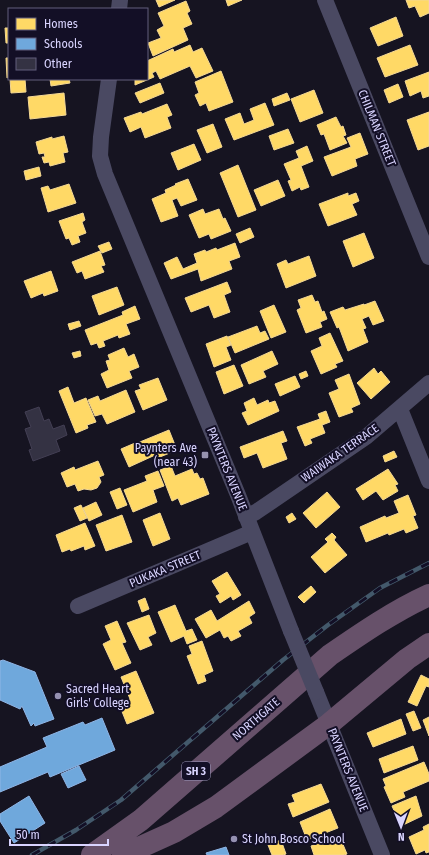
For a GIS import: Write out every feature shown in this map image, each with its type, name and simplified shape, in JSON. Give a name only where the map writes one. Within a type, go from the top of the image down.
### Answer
[{"type":"highway","name":"NORTHGATE","points":[[92,855],[140,820],[330,654],[394,614],[429,596]]},
{"type":"highway","points":[[123,855],[174,832],[216,808],[329,724],[407,659],[429,644]]},
{"type":"street","name":"CHILMAN STREET","points":[[325,0],[429,257]]},
{"type":"street","name":"PAYNTERS AVENUE","points":[[109,80],[101,137],[100,156],[105,174],[246,517],[382,855]]},
{"type":"street","name":"WAIWAKA TERRACE","points":[[246,517],[256,512],[366,437],[429,383]]},
{"type":"street","points":[[400,409],[429,481]]},
{"type":"street","name":"PUKAKA STREET","points":[[78,606],[252,532]]},
{"type":"building: Homes","points":[[156,0],[175,0],[159,7]]},
{"type":"building: Homes","points":[[226,0],[242,0],[228,6]]},
{"type":"building: Homes","points":[[406,0],[429,0],[429,13],[420,17],[415,6],[409,8]]},
{"type":"building: Homes","points":[[186,1],[190,11],[187,13],[192,24],[183,28],[188,40],[153,56],[148,43],[161,38],[157,30],[164,26],[158,13]]},
{"type":"building: Homes","points":[[396,17],[403,36],[378,46],[370,28]]},
{"type":"building: Homes","points":[[5,28],[8,28],[8,43],[6,43]]},
{"type":"building: Homes","points":[[190,45],[193,52],[202,48],[213,71],[196,78],[190,66],[160,79],[156,71],[152,73],[154,77],[148,80],[148,61],[173,49],[174,52]]},
{"type":"building: Homes","points":[[410,45],[418,65],[385,77],[377,58]]},
{"type":"building: Homes","points":[[6,58],[8,58],[8,78]]},
{"type":"building: Homes","points":[[221,71],[233,102],[209,111],[206,103],[200,106],[195,95],[199,93],[195,82]]},
{"type":"building: Homes","points":[[429,72],[429,96],[423,98],[421,91],[410,96],[405,81]]},
{"type":"building: Homes","points":[[10,80],[25,80],[26,92],[11,93]]},
{"type":"building: Homes","points":[[50,80],[69,80],[70,83],[51,86]]},
{"type":"building: Homes","points":[[135,80],[147,80],[135,85]]},
{"type":"building: Homes","points":[[160,83],[164,93],[140,103],[135,93]]},
{"type":"building: Homes","points":[[398,84],[403,97],[389,103],[384,90]]},
{"type":"building: Homes","points":[[314,90],[323,113],[300,122],[291,99]]},
{"type":"building: Homes","points":[[64,93],[66,115],[30,119],[28,97]]},
{"type":"building: Homes","points":[[287,93],[290,100],[274,106],[272,99]]},
{"type":"building: Homes","points":[[265,103],[274,125],[234,140],[225,119],[240,113],[244,124],[254,120],[250,109]]},
{"type":"building: Homes","points":[[167,104],[172,115],[167,117],[171,128],[145,138],[141,127],[130,132],[124,118],[141,112],[142,114]]},
{"type":"building: Homes","points":[[429,112],[429,146],[418,150],[407,120]]},
{"type":"building: Homes","points":[[336,117],[341,127],[343,126],[346,135],[343,136],[347,143],[330,150],[324,134],[321,135],[317,125]]},
{"type":"building: Homes","points":[[213,124],[222,147],[207,153],[197,130]]},
{"type":"building: Homes","points":[[288,129],[294,143],[274,150],[269,136]]},
{"type":"building: Homes","points":[[360,133],[368,154],[355,159],[357,166],[332,176],[324,157],[351,147],[347,138]]},
{"type":"building: Homes","points":[[64,136],[68,152],[63,153],[65,162],[50,166],[49,162],[44,163],[42,157],[45,157],[44,153],[39,154],[36,142],[52,137],[52,139]]},
{"type":"building: Homes","points":[[194,144],[201,160],[178,170],[171,153]]},
{"type":"building: Homes","points":[[307,146],[313,161],[301,166],[309,187],[301,190],[300,187],[292,191],[288,181],[291,180],[284,164],[299,158],[296,151]]},
{"type":"building: Homes","points":[[238,165],[256,210],[238,217],[220,173]]},
{"type":"building: Homes","points":[[39,167],[41,176],[26,180],[24,171]]},
{"type":"building: Homes","points":[[188,179],[197,200],[181,206],[177,198],[172,200],[178,216],[161,222],[152,199],[166,193],[165,190],[176,185],[175,184]]},
{"type":"building: Homes","points":[[278,180],[285,196],[261,206],[254,190]]},
{"type":"building: Homes","points":[[69,184],[76,203],[48,212],[41,188],[48,186],[50,190]]},
{"type":"building: Homes","points":[[348,193],[348,196],[356,193],[359,201],[352,204],[357,215],[328,226],[319,204]]},
{"type":"building: Homes","points":[[203,209],[205,214],[219,209],[223,219],[225,218],[231,231],[211,239],[209,234],[199,238],[189,215]]},
{"type":"building: Homes","points":[[83,213],[85,220],[82,222],[86,233],[78,236],[80,242],[72,245],[69,238],[66,239],[59,221]]},
{"type":"building: Homes","points":[[250,228],[254,237],[240,243],[236,234]]},
{"type":"building: Homes","points":[[364,233],[374,258],[353,267],[343,241]]},
{"type":"building: Homes","points":[[109,242],[112,249],[102,253],[98,246]]},
{"type":"building: Homes","points":[[235,243],[240,257],[229,261],[232,269],[201,281],[198,269],[171,279],[164,263],[177,257],[183,269],[197,263],[194,254],[205,250],[206,252],[216,248],[217,250]]},
{"type":"building: Homes","points":[[100,251],[105,265],[101,266],[104,272],[85,279],[82,271],[77,273],[72,262]]},
{"type":"building: Homes","points":[[309,256],[316,276],[286,288],[277,264],[286,260],[288,264]]},
{"type":"building: Homes","points":[[51,271],[58,291],[44,296],[43,293],[31,298],[24,281]]},
{"type":"building: Homes","points":[[227,282],[231,292],[224,295],[230,312],[214,318],[209,305],[191,312],[185,298]]},
{"type":"building: Homes","points":[[117,287],[124,305],[99,315],[92,296]]},
{"type":"building: Homes","points":[[312,295],[315,302],[318,301],[322,312],[324,311],[327,319],[320,322],[322,327],[306,333],[297,310],[301,308],[298,300]]},
{"type":"building: Homes","points":[[375,301],[384,321],[373,325],[369,316],[362,319],[366,328],[363,329],[368,342],[348,351],[339,327],[337,328],[330,312],[343,307],[345,310]]},
{"type":"building: Homes","points":[[274,305],[286,332],[271,338],[260,311]]},
{"type":"building: Homes","points":[[135,306],[140,319],[126,324],[130,334],[119,338],[118,335],[103,341],[105,346],[99,348],[97,343],[91,345],[85,330],[123,315],[122,312]]},
{"type":"building: Homes","points":[[79,321],[81,326],[70,330],[68,324]]},
{"type":"building: Homes","points":[[257,326],[260,333],[265,331],[269,339],[235,353],[228,337]]},
{"type":"building: Homes","points":[[330,333],[343,361],[335,364],[337,367],[321,374],[311,351],[322,346],[319,338]]},
{"type":"building: Homes","points":[[227,336],[231,345],[226,347],[231,360],[214,367],[206,344]]},
{"type":"building: Homes","points":[[124,348],[128,357],[134,354],[139,367],[129,371],[132,378],[107,388],[101,374],[109,370],[106,361],[110,360],[108,355]]},
{"type":"building: Homes","points":[[80,351],[81,356],[74,358],[72,353]]},
{"type":"building: Homes","points":[[272,351],[278,364],[263,371],[266,377],[249,384],[241,365]]},
{"type":"building: Homes","points":[[234,365],[243,386],[224,394],[216,372]]},
{"type":"building: Homes","points":[[374,368],[378,374],[381,371],[390,382],[371,399],[357,383]]},
{"type":"building: Homes","points":[[306,371],[308,376],[301,379],[299,374]]},
{"type":"building: Homes","points":[[349,374],[360,404],[351,408],[353,412],[339,417],[329,393],[339,389],[335,380]]},
{"type":"building: Homes","points":[[295,376],[300,387],[280,396],[275,384]]},
{"type":"building: Homes","points":[[158,378],[167,400],[143,410],[135,391],[141,389],[139,385]]},
{"type":"building: Homes","points":[[68,387],[74,403],[86,398],[96,422],[87,425],[88,428],[76,433],[59,391]]},
{"type":"building: Homes","points":[[126,390],[135,412],[107,424],[102,414],[95,416],[88,400],[98,396],[100,401]]},
{"type":"building: Homes","points":[[254,398],[257,405],[268,400],[269,403],[275,401],[279,411],[248,425],[242,413],[247,411],[244,403]]},
{"type":"building: Homes","points":[[326,411],[330,422],[322,425],[325,433],[310,439],[312,443],[305,446],[297,427],[320,419],[318,414]]},
{"type":"building: Homes","points":[[169,430],[177,450],[155,459],[153,456],[129,467],[121,449]]},
{"type":"building: Homes","points":[[283,431],[287,441],[281,443],[287,459],[263,468],[257,453],[244,458],[240,447]]},
{"type":"building: Homes","points":[[394,451],[397,457],[385,462],[383,456]]},
{"type":"building: Homes","points":[[98,461],[104,475],[99,477],[101,482],[97,488],[78,491],[75,484],[67,487],[61,473],[74,467],[75,470]]},
{"type":"building: Homes","points":[[171,466],[175,476],[192,469],[194,474],[197,473],[200,479],[203,478],[209,494],[181,505],[178,498],[172,501],[160,470]]},
{"type":"building: Homes","points":[[388,469],[398,484],[395,485],[398,491],[383,500],[376,491],[363,500],[356,489]]},
{"type":"building: Homes","points":[[158,471],[164,486],[153,490],[157,502],[133,512],[124,490],[147,481],[145,476]]},
{"type":"building: Homes","points":[[120,488],[127,505],[117,509],[110,492]]},
{"type":"building: Homes","points":[[327,492],[340,507],[316,528],[303,513]]},
{"type":"building: Homes","points":[[408,495],[416,515],[413,516],[418,528],[406,533],[404,529],[389,535],[388,533],[366,542],[360,527],[385,516],[386,518],[399,513],[394,501]]},
{"type":"building: Homes","points":[[96,502],[102,515],[89,521],[83,508]]},
{"type":"building: Homes","points":[[81,505],[87,518],[80,521],[74,508]]},
{"type":"building: Homes","points":[[160,513],[170,539],[153,546],[143,520]]},
{"type":"building: Homes","points":[[292,513],[296,519],[289,523],[286,517]]},
{"type":"building: Homes","points":[[122,515],[132,542],[106,551],[96,525]]},
{"type":"building: Homes","points":[[85,523],[95,546],[85,550],[84,546],[71,551],[70,549],[62,552],[56,535]]},
{"type":"building: Homes","points":[[332,533],[336,537],[334,540],[347,555],[325,573],[311,557],[328,542],[325,539]]},
{"type":"building: Homes","points":[[227,572],[241,595],[233,600],[231,596],[220,603],[216,596],[220,594],[212,581]]},
{"type":"building: Homes","points":[[311,586],[316,592],[304,603],[298,597]]},
{"type":"building: Homes","points":[[145,598],[149,609],[142,612],[138,601]]},
{"type":"building: Homes","points":[[249,601],[255,613],[249,617],[252,623],[238,631],[241,636],[231,641],[228,636],[224,638],[220,630],[206,638],[195,619],[211,610],[217,621]]},
{"type":"building: Homes","points":[[175,605],[186,631],[192,629],[197,640],[187,644],[184,636],[171,642],[158,612]]},
{"type":"building: Homes","points":[[149,615],[156,633],[148,637],[152,645],[140,650],[127,623]]},
{"type":"building: Homes","points":[[117,621],[126,642],[122,643],[131,663],[115,670],[103,644],[111,640],[105,626]]},
{"type":"building: Homes","points":[[202,641],[213,671],[204,675],[206,681],[198,684],[187,656],[192,654],[189,646]]},
{"type":"building: Homes","points":[[136,671],[154,713],[127,724],[119,704],[130,699],[121,677]]},
{"type":"building: Homes","points":[[421,675],[429,679],[429,687],[426,686],[417,706],[408,702]]},
{"type":"building: Homes","points":[[414,711],[421,728],[413,731],[406,714]]},
{"type":"building: Homes","points":[[429,717],[429,736],[423,720]]},
{"type":"building: Homes","points":[[401,719],[406,734],[373,747],[367,733]]},
{"type":"building: Homes","points":[[413,746],[418,760],[384,773],[379,759]]},
{"type":"building: Homes","points":[[424,762],[429,774],[429,781],[403,792],[405,797],[391,803],[384,787],[386,786],[383,779]]},
{"type":"building: Homes","points":[[321,784],[329,802],[293,817],[288,804],[295,802],[292,795]]},
{"type":"building: Homes","points":[[416,796],[422,816],[401,826],[392,806]]},
{"type":"building: Homes","points":[[330,809],[338,828],[307,840],[300,822]]},
{"type":"building: Homes","points":[[429,824],[429,852],[426,853],[425,850],[416,854],[409,837],[424,830],[423,827]]},
{"type":"building: Homes","points":[[339,835],[347,854],[314,855],[311,846]]},
{"type":"building: Homes","points":[[281,840],[286,854],[272,855],[268,845]]},
{"type":"building: Schools","points":[[3,660],[35,672],[54,719],[35,726],[34,723],[31,726],[22,706],[20,709],[0,700],[0,661]]},
{"type":"building: Schools","points":[[102,718],[115,750],[50,777],[48,772],[0,792],[0,767],[47,747],[43,738],[83,722],[85,725]]},
{"type":"building: Schools","points":[[79,766],[86,780],[68,788],[61,774]]},
{"type":"building: Schools","points":[[29,796],[45,823],[14,843],[0,821],[0,814]]},
{"type":"building: Schools","points":[[226,847],[229,855],[207,855],[206,853]]},
{"type":"building: Other","points":[[39,407],[44,421],[49,419],[53,429],[64,425],[67,435],[56,440],[60,451],[33,461],[29,450],[32,449],[25,429],[31,427],[25,412]]},
{"type":"railway","points":[[32,855],[76,830],[121,800],[283,660],[328,625],[380,588],[429,563]]},
{"type":"place","name":"Paynters Ave (near 43)","points":[[205,455]]},
{"type":"place","name":"Sacred Heart Girls' College","points":[[58,696]]},
{"type":"place","name":"St John Bosco School","points":[[234,839]]}]
